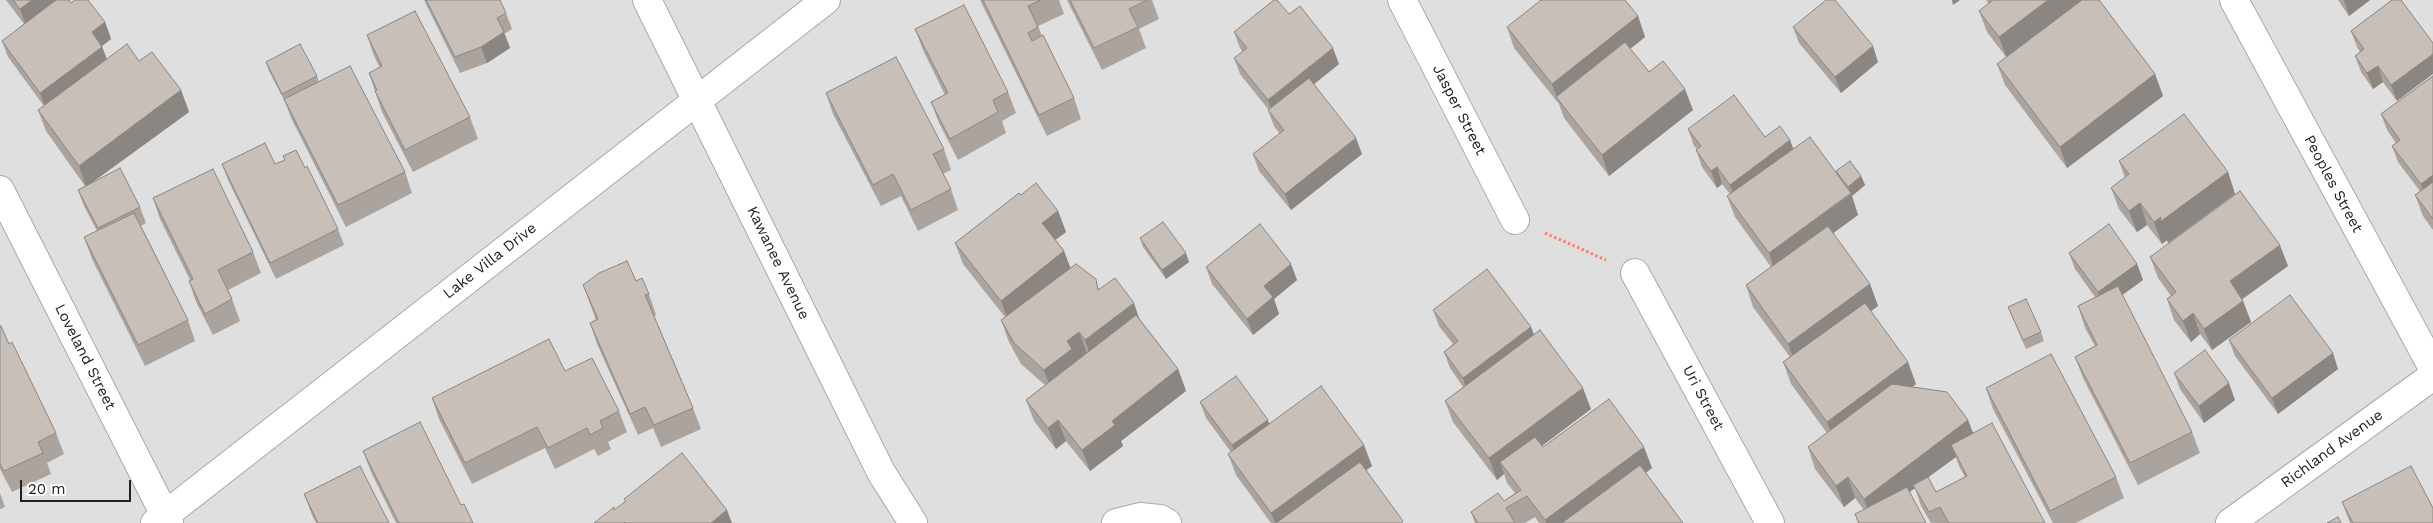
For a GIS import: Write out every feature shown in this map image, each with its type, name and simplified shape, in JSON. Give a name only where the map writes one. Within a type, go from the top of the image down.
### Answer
[{"type":"street","name":"Kawanee Avenue","points":[[647,0],[881,472],[913,523]]},
{"type":"street","name":"Lake Villa Drive","points":[[163,520],[826,0]]},
{"type":"street","name":"Jasper Street","points":[[1402,0],[1515,220]]},
{"type":"street","name":"Peoples Street","points":[[2234,0],[2433,368]]},
{"type":"street","name":"Loveland Street","points":[[0,190],[163,520]]},
{"type":"street","name":"Uri Street","points":[[1635,272],[1770,523]]},
{"type":"street","name":"Richland Avenue","points":[[2230,523],[2433,376]]},
{"type":"street","points":[[1116,523],[1140,517],[1160,519],[1167,523]]},
{"type":"path","points":[[1515,220],[1635,272]]},
{"type":"shaded area","points":[[0,0],[2433,0],[2433,523],[0,523]]},
{"type":"building","points":[[13,0],[32,0],[20,9]]},
{"type":"building","points":[[56,0],[69,0],[71,3],[75,0],[88,0],[105,22],[92,32],[102,47],[40,93],[2,41]]},
{"type":"building","points":[[426,0],[500,0],[506,13],[497,18],[504,32],[481,47],[455,57]]},
{"type":"building","points":[[983,0],[1041,0],[1028,6],[1038,27],[1028,33],[1032,41],[1043,35],[1074,98],[1039,115]]},
{"type":"building","points":[[1070,0],[1147,0],[1129,9],[1138,27],[1094,48]]},
{"type":"building","points":[[1274,0],[1277,0],[1289,14],[1300,6],[1333,48],[1268,100],[1234,58],[1247,48],[1234,32]]},
{"type":"building","points":[[1541,0],[1625,0],[1638,16],[1552,84],[1507,27]]},
{"type":"building","points":[[1826,0],[1835,0],[1873,46],[1835,77],[1793,27]]},
{"type":"building","points":[[1993,0],[2048,0],[1999,37],[1979,11]]},
{"type":"building","points":[[2082,0],[2099,0],[2155,74],[2060,147],[1997,64]]},
{"type":"building","points":[[2392,0],[2401,0],[2433,43],[2433,54],[2391,85],[2378,66],[2367,73],[2355,56],[2364,49],[2351,31]]},
{"type":"building","points":[[964,5],[1008,92],[993,100],[998,112],[950,139],[931,102],[948,93],[915,29]]},
{"type":"building","points":[[415,11],[470,117],[405,150],[375,91],[377,90],[369,73],[382,66],[367,35]]},
{"type":"building","points":[[1625,42],[1649,72],[1663,61],[1685,89],[1602,155],[1556,97]]},
{"type":"building","points":[[127,44],[139,61],[152,52],[181,90],[79,166],[38,110]]},
{"type":"building","points":[[300,44],[317,76],[282,94],[266,62]]},
{"type":"building","points":[[896,57],[944,149],[933,154],[951,189],[911,210],[893,174],[873,185],[826,93]]},
{"type":"building","points":[[350,66],[405,172],[338,205],[284,99]]},
{"type":"building","points":[[2433,76],[2433,175],[2421,184],[2392,146],[2400,140],[2381,114]]},
{"type":"building","points":[[1309,78],[1356,138],[1285,194],[1253,154],[1284,130],[1268,110]]},
{"type":"building","points":[[1734,95],[1765,137],[1780,126],[1790,140],[1730,185],[1717,167],[1711,171],[1696,150],[1701,146],[1688,129]]},
{"type":"building","points":[[2184,114],[2228,172],[2160,222],[2161,217],[2154,222],[2140,203],[2129,211],[2111,188],[2129,174],[2119,161]]},
{"type":"building","points":[[1810,137],[1851,193],[1769,253],[1727,196]]},
{"type":"building","points":[[265,143],[275,164],[285,160],[283,156],[296,150],[305,168],[307,166],[338,229],[270,263],[222,164]]},
{"type":"building","points":[[1850,161],[1861,176],[1848,187],[1836,171]]},
{"type":"building","points":[[120,168],[140,207],[98,228],[78,190]]},
{"type":"building","points":[[213,169],[253,252],[218,270],[232,299],[205,314],[189,281],[193,279],[153,198]]},
{"type":"building","points":[[2433,182],[2433,219],[2415,195]]},
{"type":"building","points":[[1036,183],[1058,211],[1042,223],[1064,251],[1001,301],[955,243],[1019,193],[1021,195]]},
{"type":"building","points":[[2240,191],[2280,245],[2230,281],[2243,301],[2204,329],[2193,313],[2183,321],[2167,299],[2176,292],[2150,257]]},
{"type":"building","points":[[134,213],[188,320],[138,345],[84,237]]},
{"type":"building","points":[[1163,222],[1186,253],[1162,270],[1140,238]]},
{"type":"building","points":[[1260,224],[1291,264],[1264,286],[1273,297],[1247,319],[1206,267]]},
{"type":"building","points":[[2109,224],[2137,264],[2098,292],[2069,253]]},
{"type":"building","points":[[1828,226],[1870,284],[1788,344],[1746,285]]},
{"type":"building","points":[[627,261],[636,281],[642,278],[649,294],[645,295],[693,408],[654,425],[645,407],[630,414],[590,323],[598,319],[583,285],[599,273]]},
{"type":"building","points":[[1076,264],[1096,279],[1098,290],[1115,278],[1134,303],[1085,340],[1079,332],[1067,341],[1072,349],[1044,370],[1014,343],[1001,320]]},
{"type":"building","points":[[1487,269],[1531,327],[1463,378],[1444,352],[1458,341],[1433,310]]},
{"type":"building","points":[[2118,286],[2192,432],[2130,463],[2075,357],[2097,345],[2078,306]]},
{"type":"building","points":[[2290,295],[2333,353],[2272,398],[2229,340]]},
{"type":"building","points":[[2026,299],[2041,332],[2023,340],[2008,307]]},
{"type":"building","points":[[1865,303],[1908,362],[1827,422],[1783,362]]},
{"type":"building","points":[[1136,315],[1178,369],[1112,421],[1115,425],[1082,450],[1058,420],[1048,428],[1026,400]]},
{"type":"building","points":[[1,326],[9,344],[12,342],[56,433],[38,442],[43,453],[4,471],[0,464]]},
{"type":"building","points":[[1540,330],[1583,388],[1489,458],[1445,401]]},
{"type":"building","points":[[549,339],[565,371],[592,358],[619,411],[600,421],[603,428],[590,435],[587,428],[548,448],[537,427],[465,463],[432,398]]},
{"type":"building","points":[[2205,350],[2229,383],[2199,406],[2174,373]]},
{"type":"building","points":[[2051,354],[2116,477],[2050,511],[1986,388]]},
{"type":"building","points":[[1236,376],[1268,420],[1232,445],[1200,402]]},
{"type":"building","points":[[1892,384],[1947,392],[1968,420],[1864,499],[1848,477],[1836,486],[1808,447]]},
{"type":"building","points":[[1321,386],[1364,445],[1271,513],[1228,454]]},
{"type":"building","points":[[1609,399],[1644,447],[1545,520],[1527,496],[1506,508],[1515,523],[1478,523],[1471,512],[1498,493],[1504,501],[1521,490],[1500,462],[1535,437],[1543,447]]},
{"type":"building","points":[[420,422],[461,505],[464,504],[473,523],[399,523],[363,451]]},
{"type":"building","points":[[1992,423],[2045,523],[1949,523],[1940,507],[1929,512],[1913,485],[1928,477],[1936,492],[1967,476],[1951,445]]},
{"type":"building","points":[[682,453],[727,510],[711,523],[594,523],[614,507],[614,510],[626,501],[624,499]]},
{"type":"building","points":[[1360,462],[1403,521],[1401,523],[1276,523]]},
{"type":"building","points":[[1640,465],[1683,523],[1562,523]]},
{"type":"building","points":[[360,466],[389,523],[318,523],[304,494]]},
{"type":"building","points":[[2411,466],[2433,508],[2433,523],[2353,523],[2342,502]]},
{"type":"building","points":[[1907,487],[1926,523],[1859,523],[1855,514]]},
{"type":"building","points":[[2338,517],[2341,523],[2327,523]]}]
